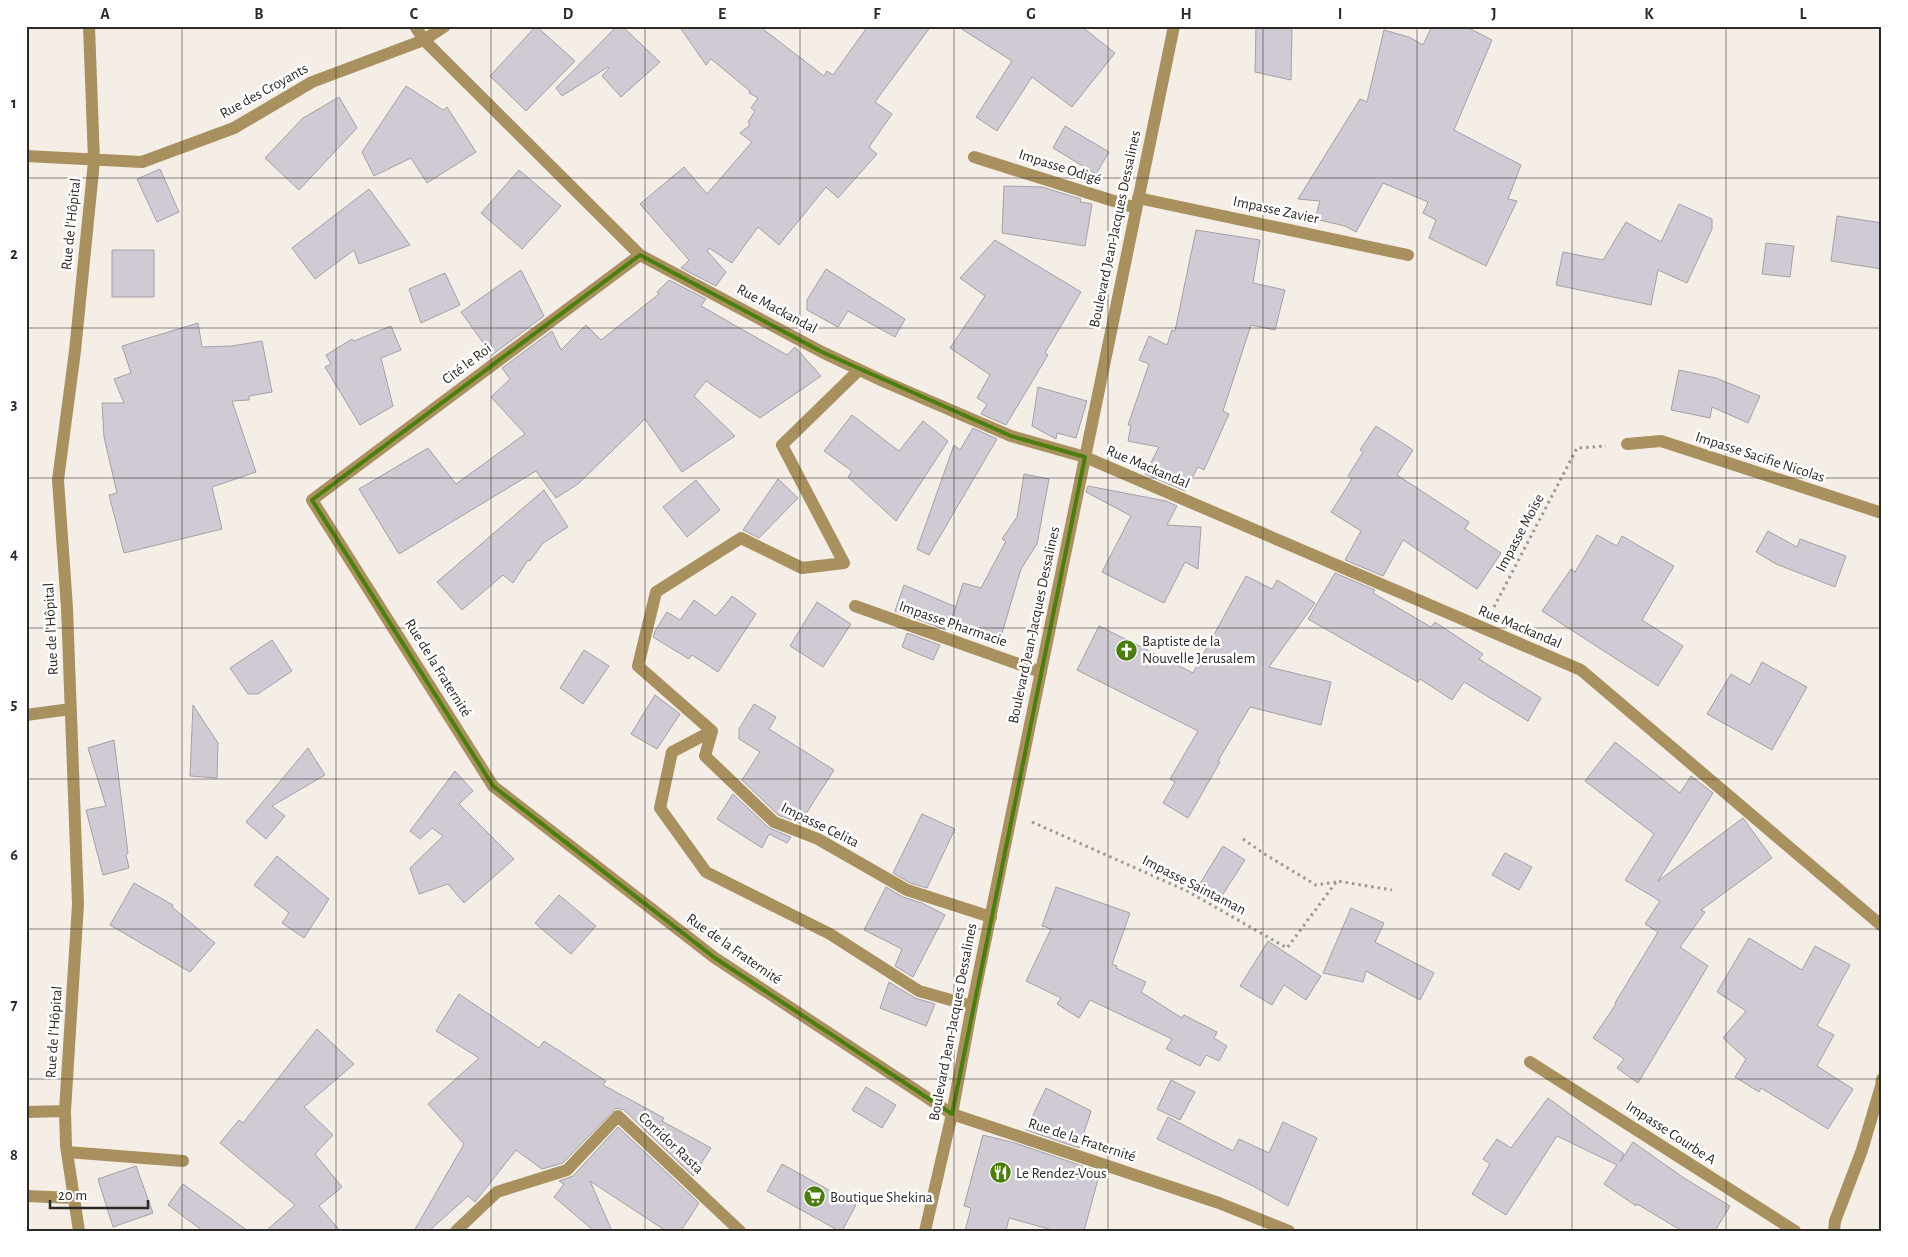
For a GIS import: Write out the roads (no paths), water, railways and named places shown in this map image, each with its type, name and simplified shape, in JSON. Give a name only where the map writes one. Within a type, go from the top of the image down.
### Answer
[{"type":"street","name":"Rue de l'Hôpital","points":[[79,1231],[67,1152],[65,1111],[78,904],[67,608],[58,480],[75,351],[94,161],[89,26]]},
{"type":"street","name":"Rue Mackandal","points":[[415,26],[424,40],[640,255],[859,370],[1010,436],[1085,457],[1581,670],[1882,926]]},
{"type":"street","name":"Rue des Croyants","points":[[26,156],[142,162],[234,128],[312,82],[424,40],[445,26]]},
{"type":"street","name":"Boulevard Jean-Jacques Dessalines","points":[[925,1231],[952,1114],[972,1006],[1174,26]]},
{"type":"street","name":"Impasse Odigé","points":[[974,157],[1137,203]]},
{"type":"street","name":"Impasse Zavier","points":[[1137,203],[1408,255]]},
{"type":"street","name":"Cité le Roi","points":[[312,500],[640,255]]},
{"type":"street","points":[[859,370],[782,445],[844,563],[802,568],[741,538],[656,592],[638,666],[712,731],[672,752],[660,808],[706,872],[830,934],[919,991],[972,1006]]},
{"type":"street","name":"Impasse Sacifie Nicolas","points":[[1627,444],[1661,441],[1882,513]]},
{"type":"street","name":"Rue de la Fraternité","points":[[312,500],[493,786],[715,958],[952,1114],[1219,1203],[1289,1231]]},
{"type":"street","name":"Impasse Pharmacie","points":[[855,606],[1041,672]]},
{"type":"street","points":[[26,715],[71,709]]},
{"type":"street","name":"Impasse Celita","points":[[712,731],[705,756],[774,822],[818,839],[907,890],[991,916]]},
{"type":"street","name":"Impasse Courbe A","points":[[1530,1062],[1795,1231]]},
{"type":"street","points":[[1834,1231],[1835,1221],[1862,1150],[1882,1086],[1882,1079]]},
{"type":"street","points":[[26,1112],[65,1111]]},
{"type":"street","name":"Corridor Rasta","points":[[456,1231],[497,1192],[566,1170],[618,1116],[740,1231]]},
{"type":"street","points":[[67,1152],[183,1161]]},
{"type":"street","points":[[26,1196],[74,1198]]},
{"type":"place","name":"Baptiste de la Nouvelle Jerusalem","points":[[1126,650]]},
{"type":"place","name":"Le Rendez-Vous","points":[[1000,1173]]},
{"type":"place","name":"Boutique Shekina","points":[[814,1197]]}]
